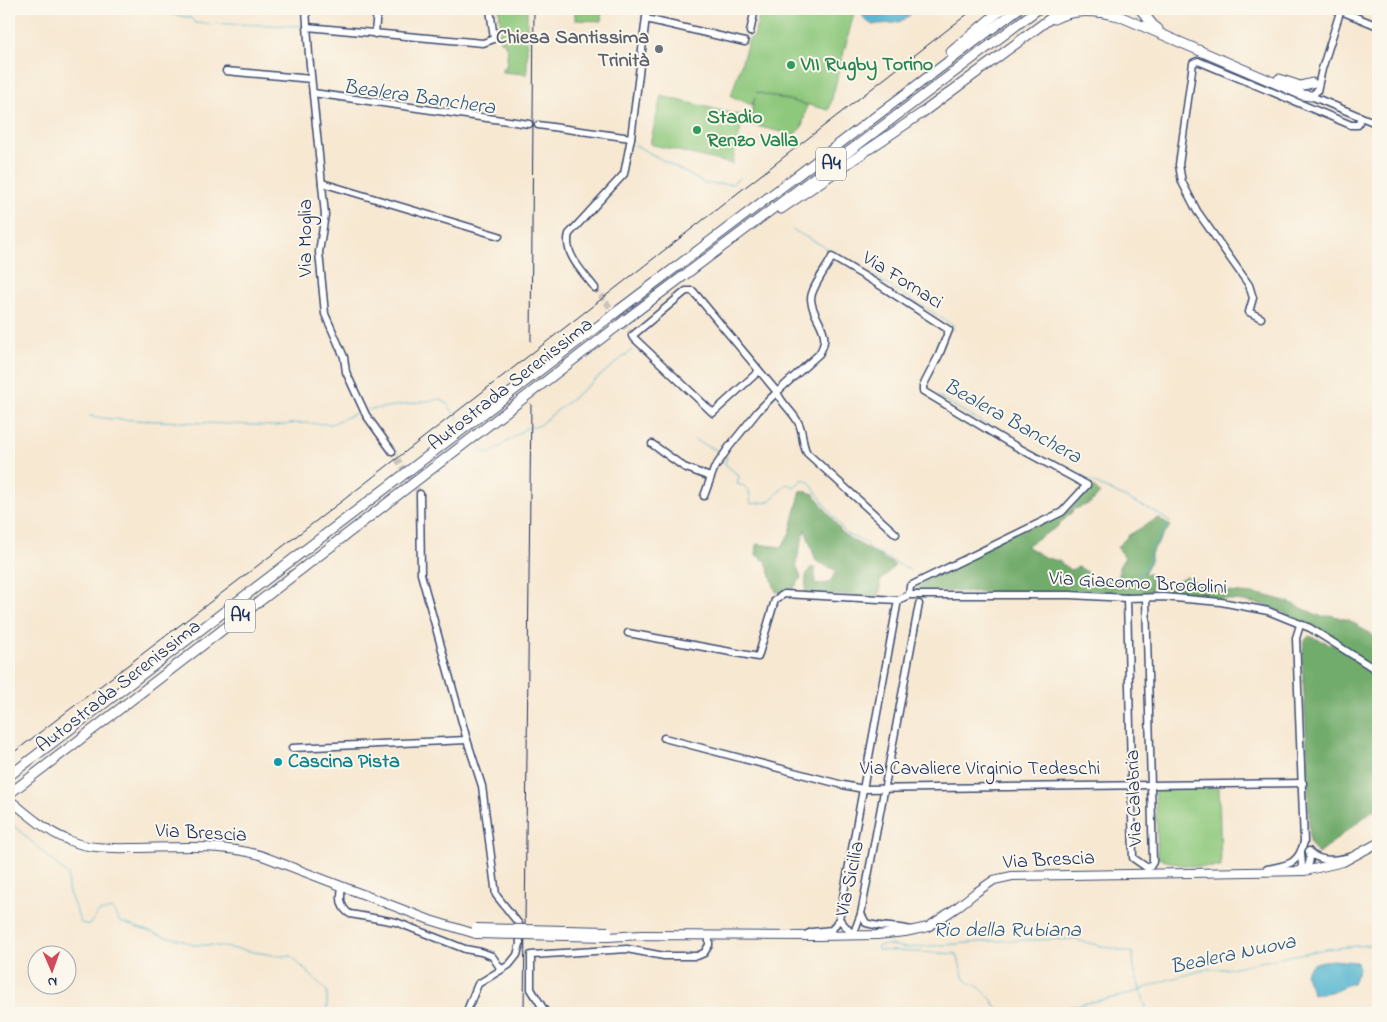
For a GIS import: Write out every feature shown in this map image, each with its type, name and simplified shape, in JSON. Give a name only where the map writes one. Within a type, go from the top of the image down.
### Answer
[{"type":"highway","points":[[917,85],[933,66],[985,25],[1002,9]]},
{"type":"highway","name":"Autostrada Serenissima","points":[[9,776],[619,310],[1018,9]]},
{"type":"highway","name":"Autostrada Serenissima","points":[[9,794],[687,272],[1038,9]]},
{"type":"highway","points":[[687,272],[922,113],[1063,9]]},
{"type":"highway","points":[[1140,9],[1153,25],[1164,32],[1311,96]]},
{"type":"highway","points":[[1009,50],[1058,17],[1089,10],[1103,12],[1136,23],[1303,95],[1311,96]]},
{"type":"highway","points":[[1272,78],[1285,80],[1300,86],[1312,83]]},
{"type":"main road","name":"Via Brescia","points":[[9,799],[46,828],[68,841],[89,847],[208,847],[242,850],[453,927],[476,931],[708,936],[877,935],[928,927],[994,880],[1012,876],[1305,871],[1342,862],[1378,843]]},
{"type":"street","name":"Via Moglia","points":[[306,9],[325,215],[319,252],[325,314],[344,357],[346,372],[362,408],[392,450]]},
{"type":"street","points":[[375,34],[377,9]]},
{"type":"street","points":[[307,27],[483,43],[494,39],[490,9]]},
{"type":"street","points":[[595,288],[573,258],[567,241],[569,234],[624,174],[631,138],[647,9]]},
{"type":"street","points":[[750,32],[755,9]]},
{"type":"street","points":[[1311,96],[1317,91],[1341,10],[1378,26]]},
{"type":"street","points":[[646,19],[745,42]]},
{"type":"street","points":[[1261,318],[1250,312],[1253,298],[1249,285],[1204,223],[1182,182],[1180,165],[1193,63],[1198,61],[1351,125],[1358,125],[1361,117]]},
{"type":"street","points":[[1311,96],[1312,83],[1322,69]]},
{"type":"street","points":[[226,71],[312,79]]},
{"type":"street","points":[[313,93],[528,124]]},
{"type":"street","points":[[1311,96],[1378,124]]},
{"type":"street","points":[[538,125],[631,138]]},
{"type":"street","points":[[322,183],[499,236]]},
{"type":"street","name":"Via Fornaci","points":[[777,392],[819,354],[823,348],[824,334],[811,298],[812,291],[832,257],[949,330],[923,386],[923,391],[1087,485],[1062,512],[910,586],[909,594]]},
{"type":"street","points":[[759,371],[713,413],[633,337],[686,291],[692,291],[777,392],[778,397],[799,423],[807,453],[896,534]]},
{"type":"street","points":[[704,496],[710,478],[729,447],[777,392]]},
{"type":"street","points":[[652,444],[684,467],[710,478]]},
{"type":"street","points":[[420,494],[421,574],[467,740],[482,786],[496,895],[519,924],[520,944],[517,955],[509,964],[478,984],[466,1013]]},
{"type":"street","points":[[628,633],[758,656],[775,600],[784,594],[898,600],[909,594],[919,604],[934,595]]},
{"type":"street","name":"Via Giacomo Brodolini","points":[[909,594],[1162,597],[1221,602],[1268,611],[1310,628],[1378,671]]},
{"type":"street","name":"Via Calabria","points":[[1128,598],[1133,858],[1146,867],[1150,867],[1153,862],[1146,598]]},
{"type":"street","name":"Via Sicilia","points":[[898,600],[839,919],[853,935],[861,914],[919,604]]},
{"type":"street","points":[[1252,872],[1284,867],[1297,859],[1304,842],[1296,638],[1300,624]]},
{"type":"street","name":"Via Cavaliere Virginio Tedeschi","points":[[664,738],[863,789],[1303,783]]},
{"type":"street","points":[[292,748],[467,740]]},
{"type":"street","points":[[1301,852],[1302,866],[1305,871],[1309,866],[1310,858],[1304,842]]},
{"type":"street","points":[[1309,852],[1322,860],[1358,855]]},
{"type":"street","points":[[342,887],[341,904],[346,912],[396,922],[465,949],[492,956],[501,969]]},
{"type":"street","points":[[861,914],[866,923],[875,926],[902,927],[913,930]]},
{"type":"street","points":[[801,936],[812,932],[832,930],[839,919]]},
{"type":"street","points":[[546,1013],[531,989],[531,955],[628,949],[664,956],[696,956],[704,953],[709,945],[708,936]]},
{"type":"green space","points":[[499,9],[527,9],[527,74],[502,72],[502,68],[506,68],[508,48],[505,46],[505,42],[500,41],[498,33],[501,32]]},
{"type":"green space","points":[[575,9],[602,9],[601,21],[575,20]]},
{"type":"green space","name":"VII Rugby Torino","points":[[761,9],[855,9],[829,110],[756,92],[807,105],[802,127],[794,135],[748,124],[755,97],[752,105],[731,96],[749,39],[754,37]]},
{"type":"green space","name":"Stadio Renzo Valla","points":[[661,96],[744,116],[732,164],[650,144]]},
{"type":"green space","points":[[1091,484],[1100,493],[1091,503],[1075,509],[1057,527],[1026,546],[1044,557],[1059,561],[1070,570],[1079,567],[1089,573],[1084,585],[1119,577],[1119,567],[1125,557],[1117,547],[1129,535],[1158,518],[1170,526],[1151,553],[1151,561],[1144,573],[1152,575],[1151,595],[914,591],[943,566],[1000,534],[1043,524],[1065,514],[1081,498]]},
{"type":"green space","points":[[801,490],[814,494],[844,535],[895,565],[880,582],[880,596],[805,594],[806,576],[810,568],[815,568],[815,585],[829,583],[837,571],[816,561],[805,529],[796,564],[801,578],[791,592],[776,592],[766,561],[756,555],[757,544],[782,547],[790,532]]},
{"type":"green space","points":[[1186,576],[1201,585],[1217,591],[1264,595],[1288,602],[1322,617],[1330,615],[1349,620],[1378,639],[1378,806],[1318,854],[1310,843],[1302,660],[1304,641],[1309,636],[1351,652],[1289,615],[1262,605],[1168,593],[1167,589]]},
{"type":"green space","points":[[1219,788],[1221,867],[1189,866],[1158,858],[1155,789]]},
{"type":"water","points":[[861,9],[916,9],[900,21],[873,25],[864,18]]},
{"type":"water","points":[[1333,960],[1357,962],[1359,968],[1353,983],[1330,992],[1313,994],[1305,973],[1307,969],[1313,964]]},
{"type":"waterway","name":"Bealera Banchera","points":[[145,9],[191,18],[195,23],[304,26]]},
{"type":"waterway","name":"Bealera Banchera","points":[[319,97],[359,103]]},
{"type":"waterway","name":"Bealera Banchera","points":[[494,122],[516,125]]},
{"type":"waterway","name":"Bealera Banchera","points":[[635,145],[706,184],[732,184],[739,178]]},
{"type":"waterway","name":"Bealera Banchera","points":[[793,230],[827,248],[953,325],[952,330]]},
{"type":"waterway","points":[[474,440],[486,454],[491,453],[526,428],[538,426],[632,350]]},
{"type":"waterway","name":"Bealera Banchera","points":[[937,396],[1043,458]]},
{"type":"waterway","points":[[367,410],[441,399],[463,425]]},
{"type":"waterway","points":[[90,416],[110,419],[276,426],[297,423],[331,424],[361,411]]},
{"type":"waterway","points":[[694,440],[721,452]]},
{"type":"waterway","points":[[727,457],[725,464],[739,476],[737,484],[744,486],[749,491],[751,504],[768,502],[787,484],[794,487],[803,479],[809,482],[846,534],[864,542],[873,551],[910,570]]},
{"type":"waterway","name":"Bealera Banchera","points":[[1049,461],[1155,512],[1170,522],[1148,553],[1150,560],[1135,580]]},
{"type":"waterway","points":[[9,824],[11,823],[68,875],[68,890],[81,923],[89,925],[99,912],[112,909],[120,922],[193,945],[211,945],[279,956],[291,956],[327,991],[327,1013]]},
{"type":"waterway","name":"Rio della Rubiana","points":[[1000,1013],[991,999],[979,987],[968,982],[963,976],[957,954],[878,950],[877,946],[889,945],[906,948],[993,941],[1071,939],[1133,953],[1134,970],[1148,1013]]},
{"type":"waterway","name":"Bealera Nuova","points":[[1036,1013],[1127,995],[1167,980],[1208,969],[1225,969],[1325,949],[1378,944]]},
{"type":"tunnel","points":[[595,288],[634,338]]},
{"type":"tunnel","points":[[392,451],[420,494]]},
{"type":"railway","points":[[531,341],[534,9]]},
{"type":"railway","points":[[9,756],[346,498],[974,9]]},
{"type":"railway","points":[[524,1013],[531,404]]},
{"type":"place","name":"Chiesa Santissima Trinità","points":[[659,49]]},
{"type":"place","name":"VII Rugby Torino","points":[[791,65]]},
{"type":"place","name":"Stadio Renzo Valla","points":[[697,130]]},
{"type":"place","name":"Cascina Pista","points":[[278,762]]}]
